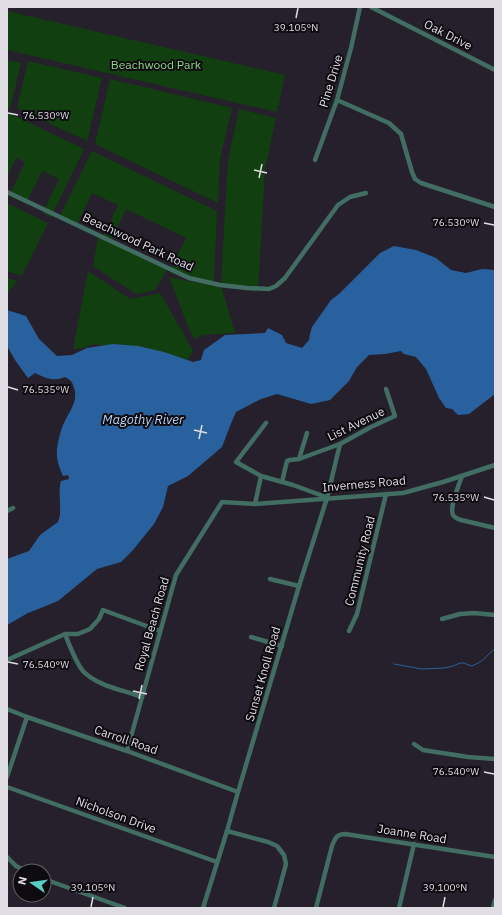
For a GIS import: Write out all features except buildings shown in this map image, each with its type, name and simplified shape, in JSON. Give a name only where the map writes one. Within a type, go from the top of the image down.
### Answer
[{"type":"street","name":"Pine Drive","points":[[315,160],[337,100],[360,7]]},
{"type":"street","name":"Oak Drive","points":[[372,7],[495,70]]},
{"type":"street","points":[[337,100],[389,122],[401,134],[412,172],[415,179],[421,184],[495,207]]},
{"type":"street","name":"Beachwood Park Road","points":[[7,192],[189,278],[220,285],[268,289],[276,286],[285,278],[338,205],[350,197],[366,192]]},
{"type":"street","name":"List Avenue","points":[[282,482],[287,461],[299,459],[340,444],[395,416],[386,389]]},
{"type":"street","points":[[266,423],[236,462],[260,476],[327,498]]},
{"type":"street","points":[[299,459],[307,433]]},
{"type":"street","name":"Sunset Knoll Road","points":[[203,908],[299,586],[327,498],[340,444]]},
{"type":"street","name":"Inverness Road","points":[[255,504],[403,493],[495,465]]},
{"type":"street","points":[[255,504],[260,476]]},
{"type":"street","points":[[462,476],[453,503],[453,515],[456,519],[495,528]]},
{"type":"street","name":"Community Road","points":[[349,631],[357,614],[386,494]]},
{"type":"street","name":"Royal Beach Road","points":[[127,751],[176,575],[222,502],[255,504]]},
{"type":"street","points":[[7,511],[13,508]]},
{"type":"street","points":[[270,578],[299,586]]},
{"type":"street","points":[[7,660],[65,634],[78,634],[90,629],[99,619],[103,610],[160,631]]},
{"type":"street","points":[[442,619],[460,614],[474,613],[495,615]]},
{"type":"street","points":[[65,634],[74,655],[83,670],[97,682],[142,696]]},
{"type":"street","points":[[251,637],[282,646]]},
{"type":"street","name":"Carroll Road","points":[[7,709],[238,792]]},
{"type":"street","points":[[7,777],[27,717]]},
{"type":"street","points":[[414,744],[423,750],[467,757],[495,759]]},
{"type":"street","name":"Nicholson Drive","points":[[7,787],[217,862]]},
{"type":"street","points":[[227,831],[268,842],[277,846],[284,855],[286,864],[274,908]]},
{"type":"street","name":"Joanne Road","points":[[316,908],[332,846],[336,837],[340,834],[495,857]]},
{"type":"street","points":[[398,908],[414,844]]},
{"type":"street","points":[[52,882],[125,908]]},
{"type":"street","points":[[493,908],[495,900]]},
{"type":"green space","name":"Beachwood Park","points":[[7,11],[285,75],[277,112],[7,50]]},
{"type":"green space","points":[[7,60],[21,63],[10,109],[7,108]]},
{"type":"green space","name":"Beachwood Park","points":[[28,61],[102,78],[87,141],[17,108]]},
{"type":"green space","name":"Beachwood Park","points":[[110,79],[232,108],[220,159],[218,203],[95,144]]},
{"type":"green space","points":[[239,109],[276,118],[265,169],[258,292],[221,285],[228,160]]},
{"type":"green space","points":[[7,113],[84,149],[51,217],[43,213],[59,179],[42,171],[26,204],[9,196],[25,162],[16,158],[7,178]]},
{"type":"green space","points":[[92,151],[217,211],[214,283],[178,276],[170,272],[186,238],[126,209],[111,243],[167,270],[155,290],[136,294],[93,266],[98,237],[102,239],[118,205],[92,193],[76,227],[59,218]]},
{"type":"green space","points":[[7,203],[48,223],[22,276],[7,271]]},
{"type":"green space","points":[[88,271],[130,299],[160,293],[193,350],[187,362],[94,344],[84,348],[73,349]]},
{"type":"green space","points":[[169,277],[223,288],[222,289],[235,333],[202,335],[195,340],[189,329]]},
{"type":"green space","points":[[7,278],[17,281],[7,294]]},
{"type":"water","name":"Magothy River","points":[[394,246],[416,250],[436,258],[451,270],[466,273],[482,269],[495,270],[495,394],[469,414],[458,415],[452,409],[446,408],[439,398],[426,369],[416,357],[404,354],[401,351],[369,355],[357,367],[349,381],[330,400],[311,404],[277,394],[261,399],[236,412],[222,447],[188,476],[168,486],[163,507],[154,524],[121,562],[97,569],[58,601],[28,613],[7,625],[7,559],[29,551],[40,535],[58,522],[59,519],[61,481],[69,479],[68,475],[63,476],[60,469],[57,460],[57,449],[62,428],[73,406],[75,391],[72,382],[65,377],[53,379],[46,378],[35,373],[28,378],[7,346],[7,310],[26,316],[39,339],[57,356],[72,355],[87,348],[113,344],[138,346],[164,352],[193,362],[201,360],[204,350],[225,335],[265,333],[268,328],[282,335],[286,343],[302,348],[309,340],[312,327],[331,300],[339,294],[380,253]]},
{"type":"waterway","points":[[394,664],[422,669],[444,668],[460,663],[471,666],[482,661],[495,649]]}]
